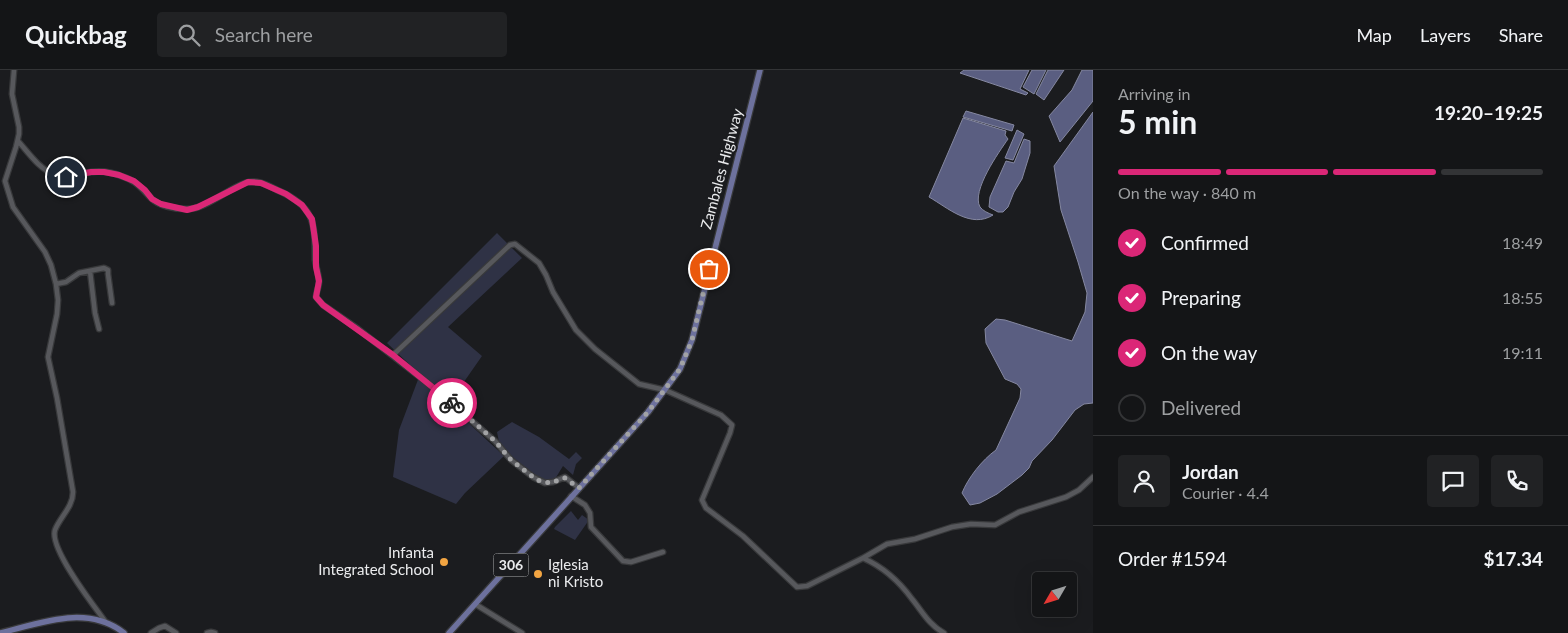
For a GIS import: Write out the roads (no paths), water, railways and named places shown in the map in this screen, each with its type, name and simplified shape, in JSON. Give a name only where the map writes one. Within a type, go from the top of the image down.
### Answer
[{"type":"main road","name":"Zambales Highway","points":[[449,633],[629,433],[680,369],[692,340],[760,70]]},
{"type":"main road","points":[[0,632],[73,617],[105,621],[124,633]]},
{"type":"street","points":[[14,70],[12,94],[19,127],[18,141],[3,180],[13,207],[45,252],[51,265],[58,300],[48,357],[74,492],[70,505],[55,531],[55,539],[57,547],[74,576],[105,621]]},
{"type":"street","points":[[18,141],[43,168],[53,174],[66,177],[91,172],[119,175],[134,181],[152,199],[170,207],[187,210],[198,207],[248,182],[261,183],[286,194],[306,210],[314,225],[316,267],[319,281],[316,294],[318,300],[393,355],[495,441],[507,457],[533,477],[545,483],[565,478],[579,488]]},
{"type":"street","points":[[393,355],[512,244],[539,263],[560,305],[582,337],[634,381],[645,387],[665,390],[714,412],[730,422],[732,425],[730,433],[706,488],[702,503],[743,536],[798,587],[804,588],[887,544],[915,539],[952,527],[971,524],[994,525],[1019,512],[1066,497],[1080,490],[1093,477]]},
{"type":"street","points":[[56,284],[66,282],[79,273],[104,268],[108,270],[112,303]]},
{"type":"street","points":[[90,271],[99,329]]},
{"type":"street","points":[[572,496],[585,505],[590,513],[591,527],[623,561],[631,562],[663,552]]},
{"type":"street","points":[[863,558],[888,573],[904,589],[931,624],[944,633]]},
{"type":"street","points":[[475,604],[522,633]]},
{"type":"street","points":[[151,633],[165,626],[176,633]]},
{"type":"street","points":[[207,633],[215,633]]},
{"type":"place","name":"Infanta Integrated School","points":[[444,562]]},
{"type":"place","name":"Iglesia ni Kristo","points":[[538,574]]}]
